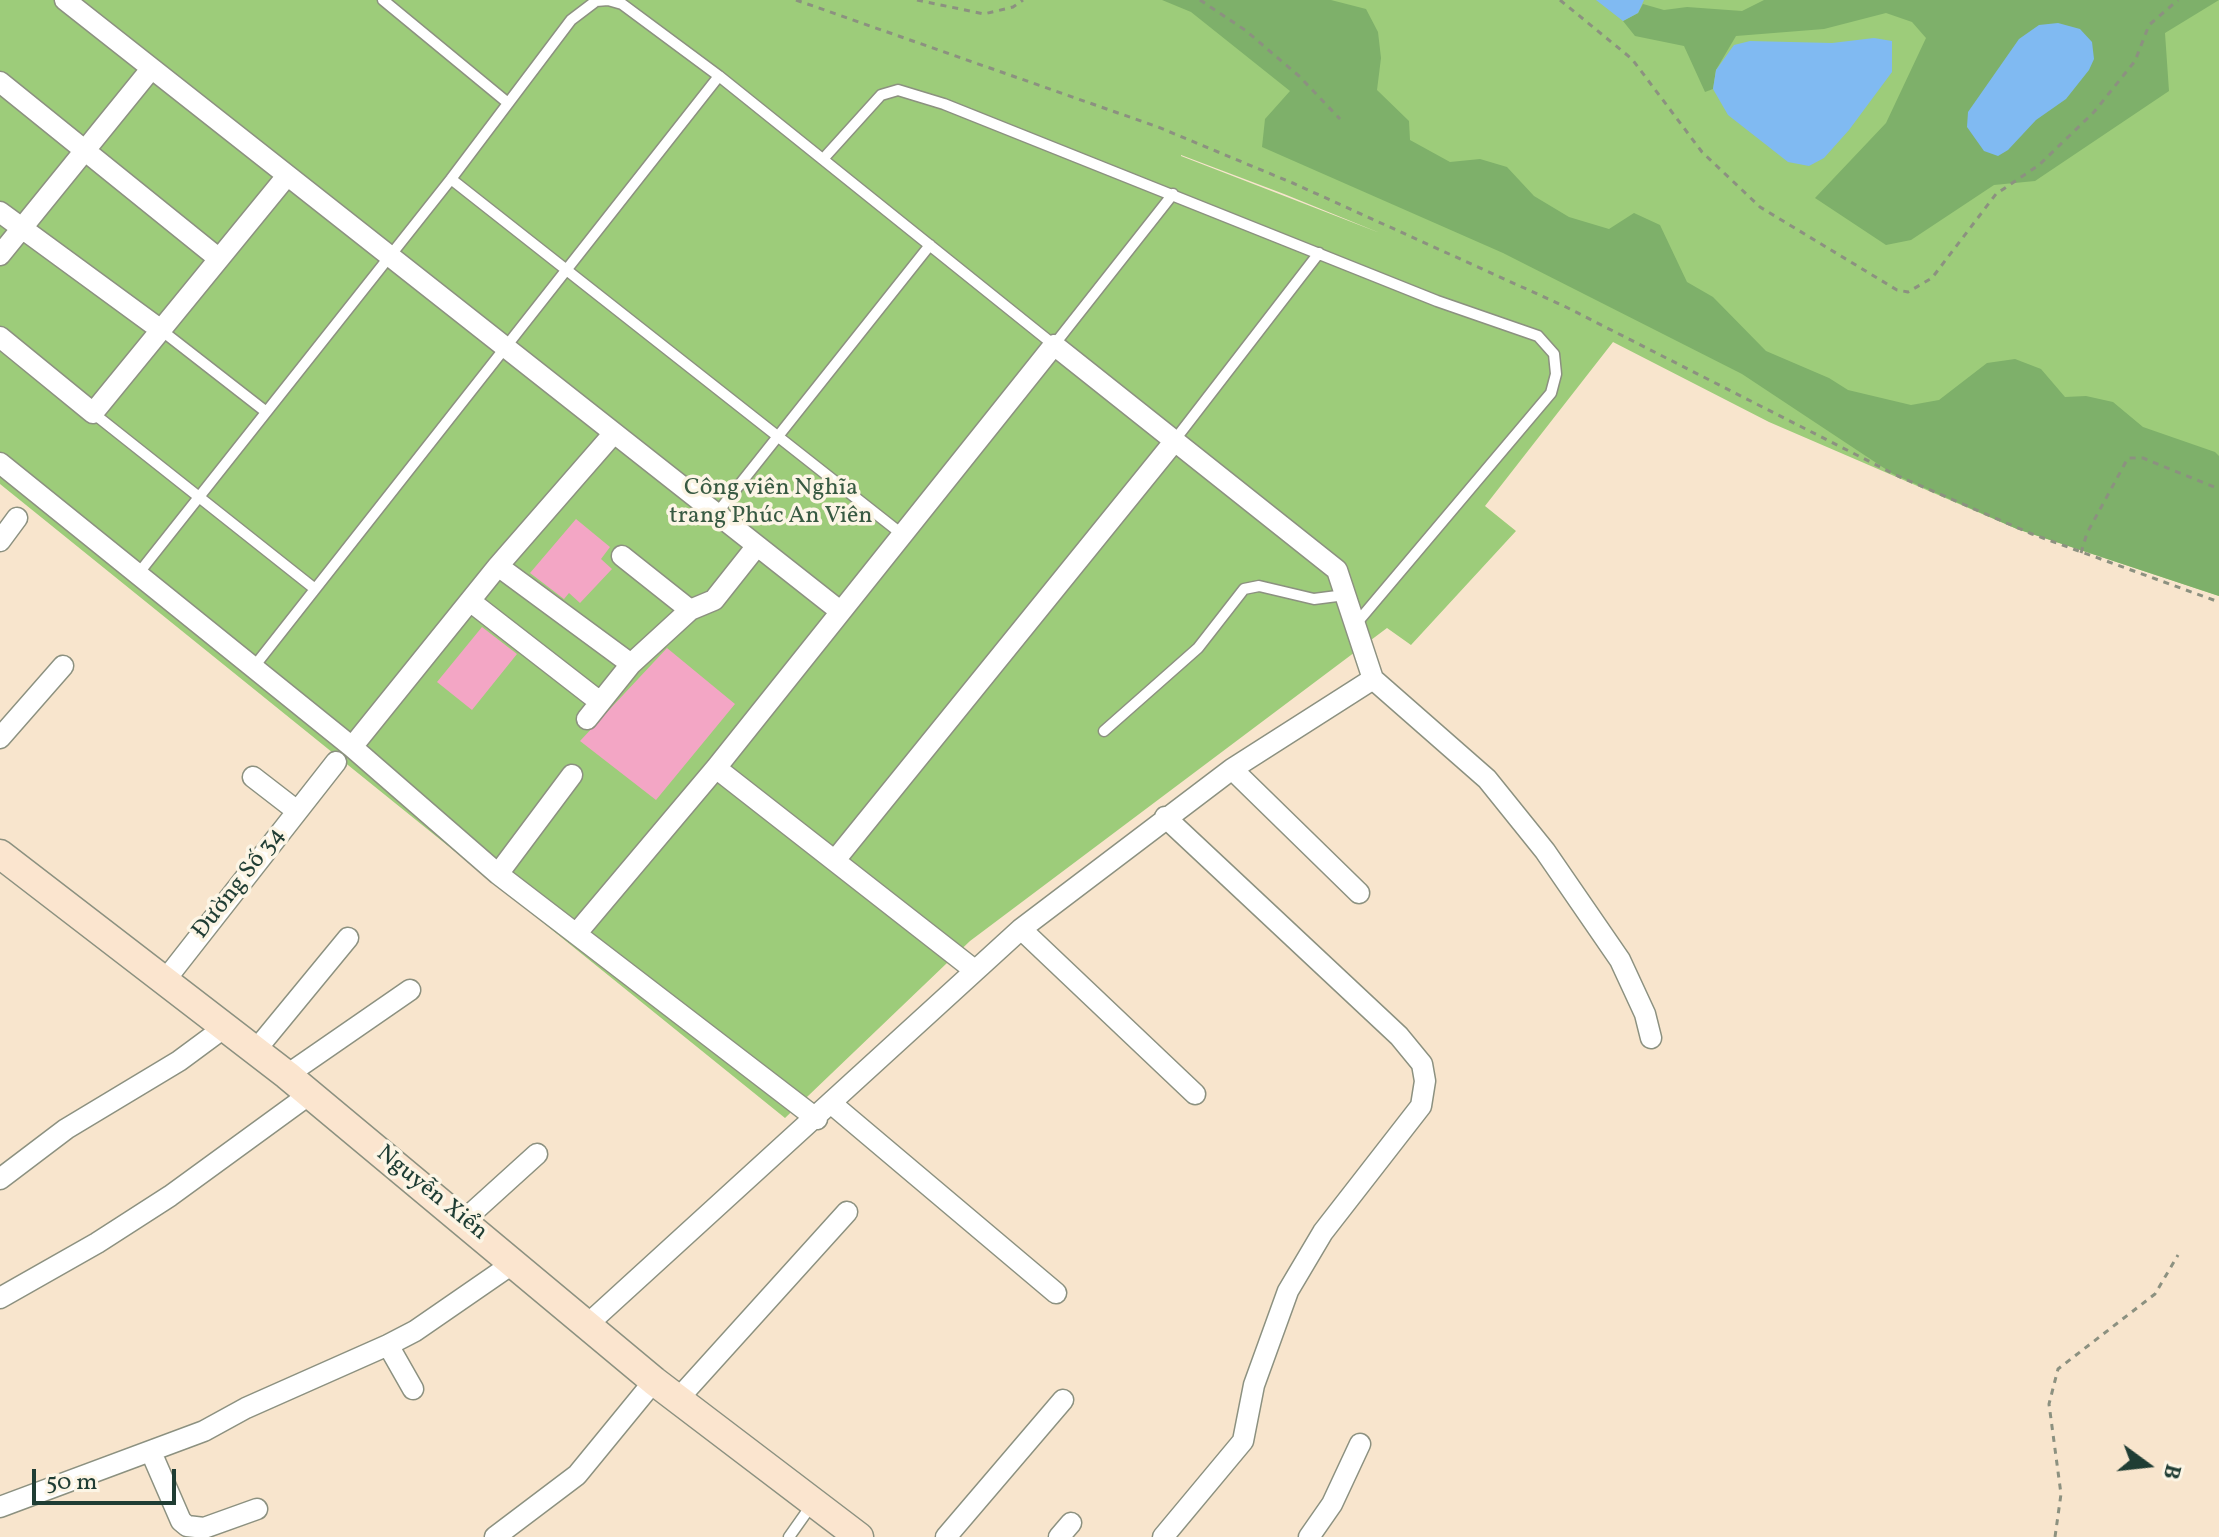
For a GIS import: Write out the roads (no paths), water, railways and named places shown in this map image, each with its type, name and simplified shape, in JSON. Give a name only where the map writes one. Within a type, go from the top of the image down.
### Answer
[{"type":"main road","name":"Nguyễn Xiển","points":[[0,854],[287,1075],[654,1381],[859,1537]]},
{"type":"street","points":[[65,0],[840,611]]},
{"type":"street","points":[[0,255],[151,69]]},
{"type":"street","points":[[0,82],[218,258]]},
{"type":"street","points":[[0,337],[93,413],[286,177]]},
{"type":"street","points":[[0,212],[161,330]]},
{"type":"street","points":[[576,934],[716,768],[1054,345],[1173,443],[1316,550],[1337,570],[1373,679],[1470,762],[1545,851],[1620,960],[1645,1014],[1651,1038]]},
{"type":"street","points":[[352,747],[498,566],[614,433]]},
{"type":"street","points":[[836,859],[1173,443]]},
{"type":"street","points":[[0,463],[352,747],[498,874],[817,1119]]},
{"type":"street","points":[[0,541],[17,518]]},
{"type":"street","points":[[587,719],[631,664],[690,610],[714,600],[756,547]]},
{"type":"street","points":[[622,556],[690,610]]},
{"type":"street","points":[[498,566],[631,664]]},
{"type":"street","points":[[470,601],[600,702]]},
{"type":"street","points":[[0,738],[63,666]]},
{"type":"street","points":[[588,1324],[817,1119],[973,969],[1021,929],[1232,769],[1373,679]]},
{"type":"street","name":"Đường Số 34","points":[[166,979],[336,762]]},
{"type":"street","points":[[716,768],[973,969]]},
{"type":"street","points":[[1232,769],[1359,893]]},
{"type":"street","points":[[498,874],[572,775]]},
{"type":"street","points":[[253,777],[297,811]]},
{"type":"street","points":[[1163,1537],[1243,1441],[1254,1385],[1288,1291],[1323,1232],[1421,1106],[1425,1081],[1422,1064],[1399,1036],[1165,817]]},
{"type":"street","points":[[1021,929],[1195,1094]]},
{"type":"street","points":[[255,1051],[348,938]]},
{"type":"street","points":[[287,1075],[410,990]]},
{"type":"street","points":[[0,1179],[66,1129],[179,1061],[225,1027]]},
{"type":"street","points":[[0,1298],[97,1243],[170,1196],[310,1094]]},
{"type":"street","points":[[832,1104],[1056,1293]]},
{"type":"street","points":[[463,1221],[537,1154]]},
{"type":"street","points":[[678,1399],[847,1212]]},
{"type":"street","points":[[0,1507],[204,1431],[246,1408],[388,1345],[415,1331],[515,1262]]},
{"type":"street","points":[[388,1345],[413,1389]]},
{"type":"street","points":[[495,1537],[577,1475],[654,1381]]},
{"type":"street","points":[[946,1537],[1063,1400]]},
{"type":"street","points":[[1309,1537],[1332,1504],[1360,1444]]},
{"type":"street","points":[[151,1452],[181,1521],[187,1526],[204,1528],[257,1509]]},
{"type":"lane","points":[[383,0],[508,103]]},
{"type":"lane","points":[[138,574],[451,179],[571,20],[596,1],[622,4],[719,76],[1054,345],[1173,194]]},
{"type":"lane","points":[[252,669],[719,76]]},
{"type":"lane","points":[[824,158],[881,95],[898,90],[1173,194],[1437,301],[1538,336],[1554,354],[1556,374],[1551,393],[1355,625]]},
{"type":"lane","points":[[451,179],[904,536]]},
{"type":"lane","points":[[717,513],[930,245]]},
{"type":"lane","points":[[1173,443],[1319,253]]},
{"type":"lane","points":[[161,330],[265,411]]},
{"type":"lane","points":[[93,413],[315,589]]},
{"type":"lane","points":[[1104,731],[1198,648],[1244,589],[1259,586],[1314,599],[1345,595]]},
{"type":"lane","points":[[789,1537],[813,1503]]},
{"type":"water","points":[[1596,0],[1644,0],[1638,13],[1623,21]]},
{"type":"water","points":[[2058,23],[2080,29],[2092,42],[2094,59],[2089,70],[2066,99],[2036,120],[2008,150],[1998,156],[1984,151],[1967,127],[1968,112],[2019,39],[2039,25]]},
{"type":"water","points":[[1874,38],[1892,41],[1892,72],[1849,130],[1824,158],[1809,166],[1788,162],[1728,115],[1713,89],[1716,70],[1734,45],[1750,41],[1832,43]]},
{"type":"park label","name":"Công viên Nghĩa trang Phúc An Viên","points":[[771,504]]}]
